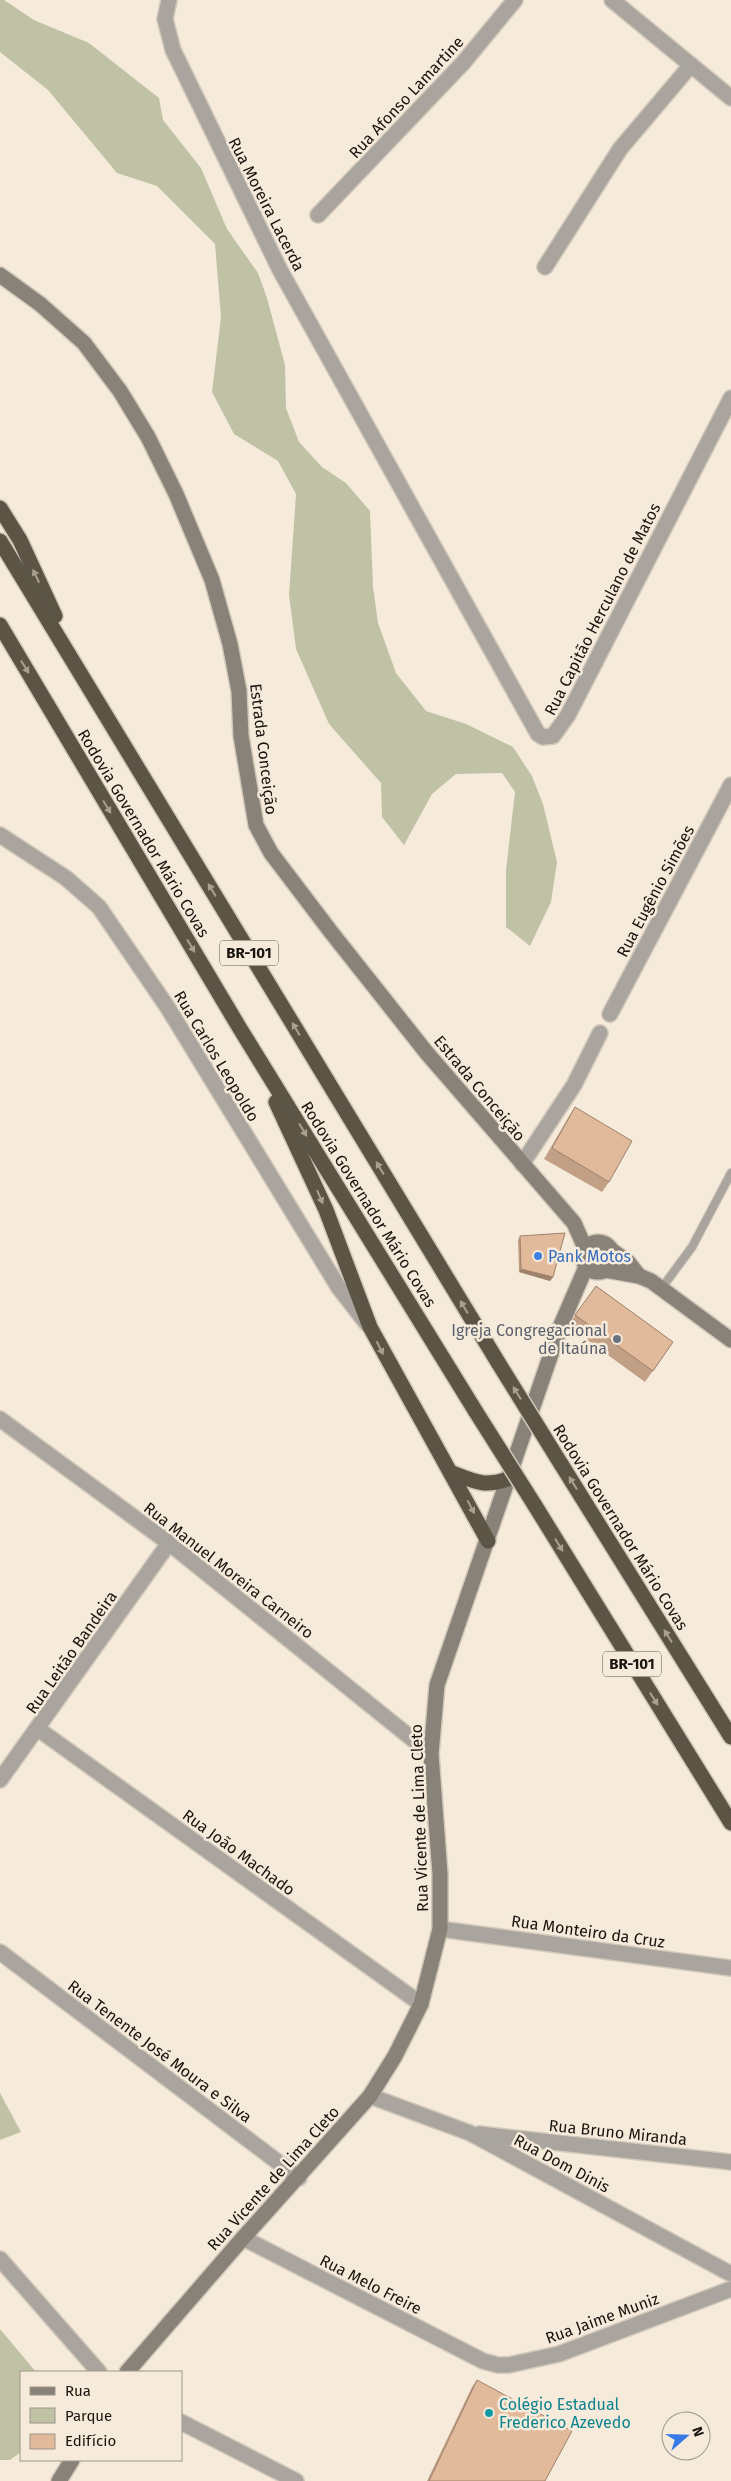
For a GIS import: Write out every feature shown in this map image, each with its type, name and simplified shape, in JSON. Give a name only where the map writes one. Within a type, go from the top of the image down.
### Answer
[{"type":"highway","points":[[0,508],[20,540],[86,683]]},
{"type":"highway","name":"Rodovia Governador Mário Covas","points":[[0,541],[499,1364],[731,1737]]},
{"type":"highway","name":"Rodovia Governador Mário Covas","points":[[0,625],[240,1027],[731,1823]]},
{"type":"highway","points":[[240,1027],[318,1192],[370,1327],[396,1378],[488,1540]]},
{"type":"highway","points":[[452,1474],[482,1484],[492,1484],[508,1479]]},
{"type":"main road","name":"Estrada Conceição","points":[[0,275],[40,304],[84,343],[120,391],[148,437],[176,494],[212,580],[230,644],[239,691],[242,736],[256,825],[271,853],[330,932],[426,1052],[591,1244]]},
{"type":"main road","points":[[639,1276],[595,1270],[582,1258],[591,1244],[607,1244],[611,1250],[628,1262],[639,1276],[661,1289],[731,1340]]},
{"type":"main road","points":[[595,1270],[612,1263],[611,1250]]},
{"type":"main road","name":"Rua Vicente de Lima Cleto","points":[[128,2371],[370,2096],[394,2056],[420,2004],[440,1929],[440,1874],[431,1754],[437,1685],[561,1325],[573,1299],[595,1270]]},
{"type":"main road","points":[[59,2481],[71,2461]]},
{"type":"street","name":"Rua Moreira Lacerda","points":[[169,0],[165,19],[173,50],[280,270],[360,416]]},
{"type":"street","name":"Rua Afonso Lamartine","points":[[318,215],[463,63],[515,0]]},
{"type":"street","points":[[612,0],[731,98]]},
{"type":"street","points":[[545,267],[620,149],[691,65]]},
{"type":"street","name":"Rua Capitão Herculano de Matos","points":[[360,416],[533,730],[543,737],[553,736],[568,715],[727,417],[731,398]]},
{"type":"street","name":"Rua Eugênio Simões","points":[[610,1014],[731,785]]},
{"type":"street","name":"Rua Carlos Leopoldo","points":[[0,835],[66,878],[99,906],[168,1008],[339,1288],[370,1327]]},
{"type":"street","points":[[522,1164],[574,1085],[600,1033]]},
{"type":"street","name":"Rua Manuel Moreira Carneiro","points":[[0,1419],[169,1543],[431,1754]]},
{"type":"street","name":"Rua Leitão Bandeira","points":[[0,1780],[169,1543]]},
{"type":"street","name":"Rua João Machado","points":[[38,1729],[420,2004]]},
{"type":"street","name":"Rua Monteiro da Cruz","points":[[440,1929],[731,1968]]},
{"type":"street","name":"Rua Tenente José Moura e Silva","points":[[0,1952],[299,2178]]},
{"type":"street","name":"Rua Dom Dinis","points":[[370,2096],[470,2133],[731,2274]]},
{"type":"street","name":"Rua Bruno Miranda","points":[[470,2133],[731,2162]]},
{"type":"street","name":"Rua Melo Freire","points":[[243,2238],[483,2362]]},
{"type":"street","points":[[0,2259],[98,2371]]},
{"type":"street","name":"Rua Jaime Muniz","points":[[483,2362],[498,2366],[508,2365],[558,2354],[731,2289]]},
{"type":"street","points":[[182,2423],[296,2481]]},
{"type":"lane","points":[[661,1289],[692,1247],[731,1173]]},
{"type":"green space","points":[[0,0],[4,0],[34,20],[89,43],[159,98],[163,120],[201,168],[227,229],[258,273],[267,298],[285,365],[286,408],[299,442],[322,467],[346,483],[370,511],[373,587],[378,623],[396,673],[426,711],[466,724],[513,747],[532,776],[543,804],[557,862],[551,902],[530,946],[506,927],[506,870],[515,792],[502,773],[456,774],[432,794],[404,845],[382,817],[381,783],[329,724],[296,649],[289,595],[296,494],[278,461],[234,434],[212,392],[221,317],[215,244],[157,186],[117,173],[48,90],[0,52]]},
{"type":"green space","points":[[0,2093],[21,2132],[0,2140]]},
{"type":"green space","points":[[0,2329],[35,2371],[20,2371],[20,2453],[10,2460],[0,2460]]},
{"type":"building","points":[[575,1107],[632,1141],[609,1182],[552,1148]]},
{"type":"building","name":"Pank Motos","points":[[565,1233],[553,1277],[521,1269],[520,1236]]},
{"type":"building","name":"Igreja Congregacional de Itaúna","points":[[596,1286],[673,1342],[653,1371],[575,1315]]},
{"type":"building","name":"Colégio Estadual Frederico Azevedo","points":[[477,2380],[572,2431],[545,2481],[429,2481]]},
{"type":"place","name":"Pank Motos","points":[[538,1256]]},
{"type":"place","name":"Igreja Congregacional de Itaúna","points":[[617,1339]]},
{"type":"place","name":"Colégio Estadual Frederico Azevedo","points":[[489,2413]]}]
